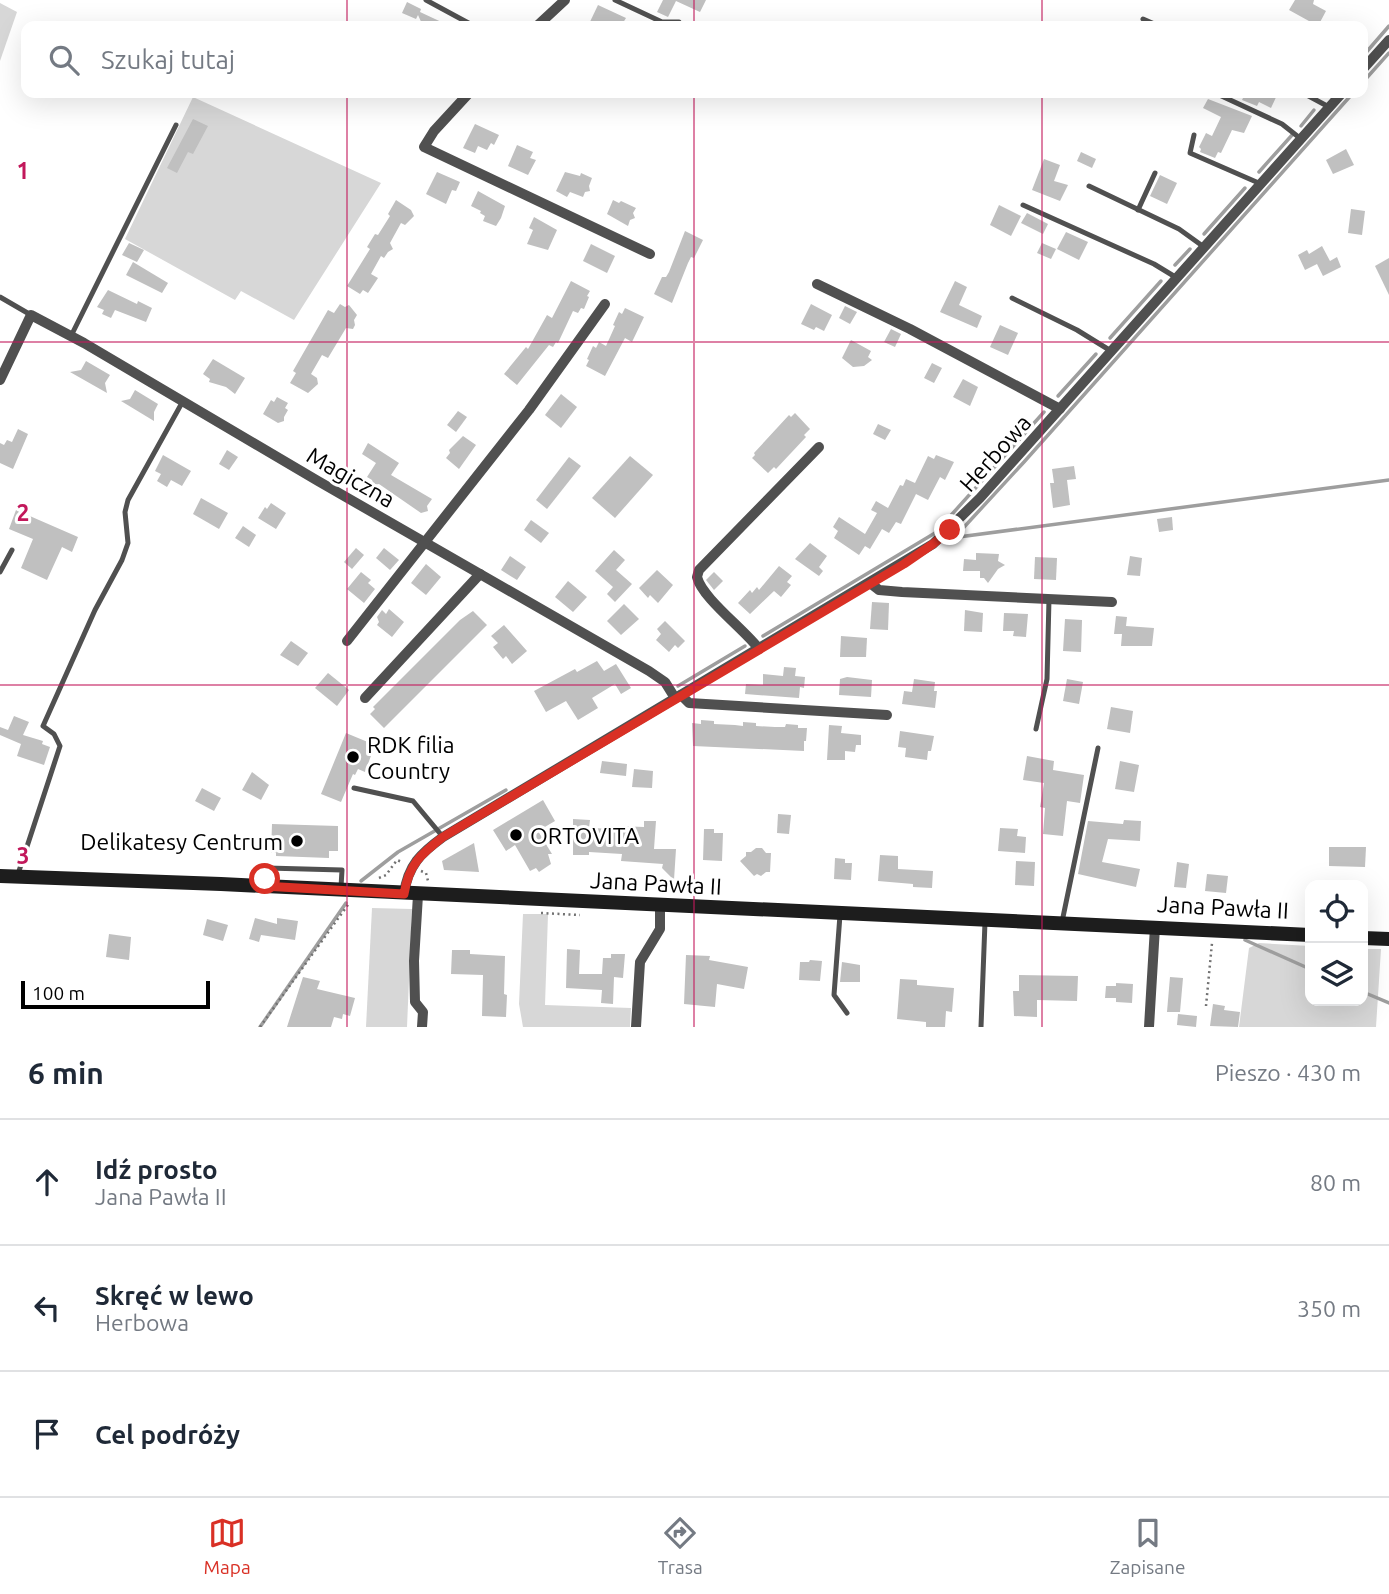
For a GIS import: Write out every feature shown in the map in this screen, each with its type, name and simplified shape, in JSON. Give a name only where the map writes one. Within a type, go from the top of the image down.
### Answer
[{"type":"street","points":[[542,21],[565,0]]},
{"type":"street","points":[[1368,63],[1389,40]]},
{"type":"street","points":[[464,98],[434,131],[424,147],[650,254]]},
{"type":"street","name":"Herbowa","points":[[422,1027],[423,1012],[415,1002],[411,894],[412,867],[420,855],[443,837],[870,583],[933,544],[950,530],[1337,98]]},
{"type":"street","points":[[817,284],[910,329],[1060,409]]},
{"type":"street","points":[[347,641],[427,543],[529,410],[605,304]]},
{"type":"street","points":[[0,380],[31,315]]},
{"type":"street","name":"Magiczna","points":[[31,315],[649,671],[678,697]]},
{"type":"street","points":[[759,649],[750,636],[704,592],[697,577],[699,570],[819,447]]},
{"type":"street","points":[[365,698],[480,574]]},
{"type":"street","points":[[870,583],[879,590],[902,592],[1112,601]]},
{"type":"street","points":[[678,697],[689,703],[887,715]]},
{"type":"street","name":"Jana Pawła II","points":[[0,876],[263,886],[347,895],[411,894],[1305,935]]},
{"type":"street","points":[[636,1027],[640,962],[660,929],[660,905]]},
{"type":"street","points":[[1149,1027],[1155,927]]},
{"type":"street","points":[[1368,938],[1389,939]]},
{"type":"lane","points":[[426,0],[465,21]]},
{"type":"lane","points":[[615,0],[660,21]]},
{"type":"lane","points":[[1143,19],[1148,21]]},
{"type":"lane","points":[[1226,98],[1282,124],[1301,139]]},
{"type":"lane","points":[[1312,98],[1329,107]]},
{"type":"lane","points":[[71,336],[176,125]]},
{"type":"lane","points":[[1194,135],[1190,153],[1261,184]]},
{"type":"lane","points":[[1138,210],[1155,173]]},
{"type":"lane","points":[[1089,186],[1179,229],[1204,247]]},
{"type":"lane","points":[[1023,205],[1154,264],[1177,278]]},
{"type":"lane","name":"Magiczna","points":[[0,297],[31,315]]},
{"type":"lane","points":[[1012,298],[1077,330],[1111,351]]},
{"type":"lane","points":[[17,877],[60,746],[54,734],[43,726],[94,610],[122,560],[128,543],[125,512],[128,500],[183,401]]},
{"type":"lane","points":[[0,572],[12,550]]},
{"type":"lane","points":[[1036,729],[1046,679],[1049,599]]},
{"type":"lane","points":[[1062,922],[1098,748]]},
{"type":"lane","points":[[354,788],[414,801],[443,837]]},
{"type":"lane","points":[[263,886],[267,867],[342,870],[347,895]]},
{"type":"lane","points":[[840,915],[834,995],[847,1013]]},
{"type":"lane","points":[[981,1027],[985,921]]},
{"type":"path","points":[[260,1027],[347,895]]},
{"type":"path","points":[[1206,1006],[1214,929]]},
{"type":"shaded area","points":[[0,3],[17,12],[0,61]]},
{"type":"shaded area","points":[[193,98],[381,183],[294,320],[241,291],[235,300],[125,239]]},
{"type":"shaded area","points":[[372,908],[412,909],[407,1027],[366,1027]]},
{"type":"shaded area","points":[[523,914],[548,914],[545,1005],[631,1008],[630,1027],[523,1027],[519,1004]]},
{"type":"shaded area","points":[[1259,943],[1305,946],[1305,1006],[1368,1006],[1368,949],[1381,949],[1376,1027],[1239,1027],[1249,948]]},
{"type":"building","points":[[663,0],[706,0],[700,12],[676,1],[668,17],[657,12]]},
{"type":"building","points":[[1295,0],[1314,0],[1313,4],[1326,11],[1321,21],[1309,21],[1289,10]]},
{"type":"building","points":[[407,2],[439,21],[421,21],[418,15],[416,19],[402,13]]},
{"type":"building","points":[[598,5],[626,18],[624,21],[590,21]]},
{"type":"building","points":[[1276,98],[1271,108],[1259,102],[1257,106],[1242,100]]},
{"type":"building","points":[[1208,99],[1252,116],[1244,133],[1232,130],[1221,153],[1218,152],[1215,158],[1200,152],[1199,147],[1206,133],[1212,136],[1221,117],[1203,108]]},
{"type":"building","points":[[193,119],[208,126],[193,154],[188,152],[177,173],[167,168]]},
{"type":"building","points":[[475,124],[499,135],[494,145],[491,143],[487,150],[478,146],[475,153],[463,148]]},
{"type":"building","points":[[517,145],[533,152],[530,158],[536,160],[528,175],[508,166]]},
{"type":"building","points":[[1346,149],[1354,165],[1333,174],[1326,160]]},
{"type":"building","points":[[1081,152],[1096,159],[1092,168],[1077,161]]},
{"type":"building","points":[[1044,159],[1060,165],[1054,181],[1068,185],[1060,201],[1032,190]]},
{"type":"building","points":[[437,172],[460,182],[456,191],[452,190],[446,204],[426,194]]},
{"type":"building","points":[[565,172],[580,176],[581,173],[592,178],[590,191],[585,192],[583,197],[570,192],[567,197],[556,191]]},
{"type":"building","points":[[1160,175],[1177,183],[1167,204],[1150,196]]},
{"type":"building","points":[[478,191],[505,206],[496,226],[483,221],[485,216],[481,211],[471,206]]},
{"type":"building","points":[[396,200],[411,210],[414,216],[405,225],[401,223],[390,243],[393,249],[384,258],[381,256],[371,274],[378,278],[368,293],[363,290],[360,294],[347,286],[370,249],[367,247],[390,216],[388,214]]},
{"type":"building","points":[[613,200],[636,208],[633,213],[635,218],[630,220],[628,226],[607,214]]},
{"type":"building","points":[[999,205],[1021,216],[1011,236],[990,225]]},
{"type":"building","points":[[1351,209],[1365,211],[1362,235],[1348,233]]},
{"type":"building","points":[[1027,213],[1048,224],[1043,234],[1021,223]]},
{"type":"building","points":[[534,217],[557,230],[548,250],[527,244],[533,230],[529,228]]},
{"type":"building","points":[[685,231],[703,240],[694,258],[691,257],[688,263],[672,303],[654,294],[662,277],[666,277],[669,272]]},
{"type":"building","points":[[1066,232],[1088,242],[1079,260],[1057,249]]},
{"type":"building","points":[[129,243],[144,250],[137,262],[122,255]]},
{"type":"building","points":[[1042,243],[1056,249],[1051,259],[1037,253]]},
{"type":"building","points":[[591,244],[615,256],[607,273],[583,261]]},
{"type":"building","points":[[1322,246],[1330,261],[1337,257],[1341,267],[1323,276],[1317,264],[1305,270],[1298,255],[1307,250],[1309,254]]},
{"type":"building","points":[[1389,258],[1389,295],[1375,266]]},
{"type":"building","points":[[133,262],[168,283],[162,293],[126,275]]},
{"type":"building","points":[[571,281],[590,291],[584,309],[581,308],[578,313],[573,311],[558,343],[553,347],[549,345],[517,385],[504,374],[526,347],[528,349],[547,315],[552,318]]},
{"type":"building","points":[[955,281],[967,287],[959,305],[982,316],[977,328],[940,312]]},
{"type":"building","points":[[108,290],[152,308],[146,322],[115,310],[111,318],[102,314],[104,310],[97,307]]},
{"type":"building","points":[[340,304],[345,307],[349,305],[357,315],[355,325],[353,329],[346,328],[328,358],[322,355],[311,374],[317,378],[318,384],[308,393],[290,383],[296,373],[293,371],[328,310],[334,313]]},
{"type":"building","points":[[811,304],[832,315],[824,331],[801,324]]},
{"type":"building","points":[[845,306],[857,312],[850,324],[839,318]]},
{"type":"building","points":[[625,308],[644,317],[632,342],[625,338],[605,376],[586,366],[589,360],[587,359],[593,346],[596,348],[599,342],[606,346],[619,312],[622,314]]},
{"type":"building","points":[[1000,325],[1018,333],[1008,355],[990,347]]},
{"type":"building","points":[[891,329],[901,334],[895,347],[884,342]]},
{"type":"building","points":[[851,340],[871,351],[868,357],[872,360],[864,366],[853,367],[842,358]]},
{"type":"building","points":[[213,359],[245,378],[235,394],[226,387],[209,382],[210,379],[203,374]]},
{"type":"building","points":[[86,361],[110,375],[105,383],[107,393],[70,372],[81,370]]},
{"type":"building","points":[[932,363],[942,368],[934,383],[924,378]]},
{"type":"building","points":[[963,379],[978,387],[970,406],[953,397]]},
{"type":"building","points":[[135,390],[158,404],[154,421],[121,401],[130,399]]},
{"type":"building","points":[[561,394],[577,407],[561,428],[545,415]]},
{"type":"building","points":[[277,397],[288,403],[284,421],[278,423],[263,414],[271,400],[274,402]]},
{"type":"building","points":[[458,411],[467,417],[456,432],[447,425]]},
{"type":"building","points":[[795,413],[810,429],[804,435],[806,437],[776,469],[774,467],[768,473],[752,458],[754,453],[789,415],[791,417]]},
{"type":"building","points":[[878,424],[891,430],[885,440],[873,434]]},
{"type":"building","points":[[18,429],[28,434],[13,469],[0,463],[0,443],[4,445],[7,440],[12,442]]},
{"type":"building","points":[[463,436],[476,445],[459,469],[446,458],[449,450]]},
{"type":"building","points":[[368,443],[399,463],[391,475],[432,499],[427,506],[428,511],[421,513],[379,484],[374,485],[367,477],[376,463],[362,454]]},
{"type":"building","points":[[227,450],[238,457],[229,470],[219,464]]},
{"type":"building","points":[[163,455],[191,471],[182,486],[171,480],[167,487],[157,481],[161,474],[155,471]]},
{"type":"building","points":[[936,455],[954,462],[945,480],[940,477],[928,500],[916,494],[901,524],[896,522],[889,533],[882,529],[870,549],[865,546],[859,555],[834,538],[838,531],[833,527],[839,517],[865,534],[877,513],[871,510],[876,501],[888,508],[900,485],[903,486],[906,479],[915,483],[928,456],[934,459]]},
{"type":"building","points":[[630,456],[653,475],[615,518],[592,498]]},
{"type":"building","points":[[569,457],[581,466],[547,509],[536,500]]},
{"type":"building","points":[[1074,466],[1076,479],[1067,480],[1070,505],[1053,508],[1050,483],[1054,483],[1052,469]]},
{"type":"building","points":[[201,498],[228,513],[219,529],[193,514]]},
{"type":"building","points":[[271,503],[286,513],[276,529],[258,518]]},
{"type":"building","points":[[16,510],[78,537],[72,552],[62,547],[47,580],[21,568],[33,539],[9,529]]},
{"type":"building","points":[[1172,517],[1173,530],[1159,532],[1157,519]]},
{"type":"building","points":[[531,520],[549,533],[541,543],[524,530]]},
{"type":"building","points":[[243,526],[256,535],[249,547],[235,538]]},
{"type":"building","points":[[810,543],[827,556],[819,567],[823,571],[819,576],[795,559]]},
{"type":"building","points":[[356,548],[364,555],[352,569],[344,562]]},
{"type":"building","points":[[384,548],[399,560],[390,570],[376,558]]},
{"type":"building","points":[[614,550],[625,560],[616,570],[632,584],[615,602],[607,594],[613,587],[595,571]]},
{"type":"building","points":[[976,553],[999,554],[998,561],[1005,565],[998,569],[988,583],[984,578],[980,578],[980,571],[963,571],[964,559],[976,560]]},
{"type":"building","points":[[510,556],[526,567],[517,580],[501,570]]},
{"type":"building","points":[[1130,556],[1142,558],[1140,576],[1127,575]]},
{"type":"building","points":[[1035,557],[1057,558],[1056,580],[1034,579]]},
{"type":"building","points":[[426,564],[441,577],[426,595],[411,583]]},
{"type":"building","points":[[779,566],[792,576],[787,582],[791,585],[781,597],[774,591],[750,614],[738,603],[750,590],[752,593],[757,587],[759,590]]},
{"type":"building","points":[[657,570],[673,585],[658,603],[650,595],[648,598],[639,588]]},
{"type":"building","points":[[361,572],[371,580],[368,583],[375,589],[364,603],[347,589]]},
{"type":"building","points":[[714,572],[723,581],[714,590],[706,580]]},
{"type":"building","points":[[568,581],[587,597],[573,612],[555,597]]},
{"type":"building","points":[[872,602],[889,603],[888,630],[870,629]]},
{"type":"building","points":[[624,604],[639,619],[621,635],[607,621]]},
{"type":"building","points":[[389,609],[404,622],[392,637],[377,625],[377,617],[382,610],[386,614]]},
{"type":"building","points":[[965,610],[983,613],[982,632],[964,631]]},
{"type":"building","points":[[473,611],[487,625],[384,728],[370,714],[375,709],[373,707],[460,620]]},
{"type":"building","points":[[1004,613],[1028,614],[1026,637],[1013,636],[1014,631],[1003,631]]},
{"type":"building","points":[[1116,616],[1127,617],[1126,626],[1154,628],[1152,646],[1121,646],[1122,634],[1114,634]]},
{"type":"building","points":[[1065,619],[1082,620],[1081,652],[1063,651]]},
{"type":"building","points":[[665,621],[685,641],[678,648],[675,645],[669,652],[656,640],[661,634],[657,629]]},
{"type":"building","points":[[504,625],[527,651],[512,664],[506,656],[503,659],[493,647],[498,643],[491,636]]},
{"type":"building","points":[[841,636],[867,638],[866,657],[840,657]]},
{"type":"building","points":[[291,641],[308,653],[298,666],[280,655]]},
{"type":"building","points":[[597,661],[604,671],[616,664],[631,688],[621,694],[615,684],[592,698],[598,708],[578,720],[566,701],[546,712],[534,691],[575,669],[577,672]]},
{"type":"building","points":[[784,667],[796,668],[795,676],[805,677],[799,698],[745,694],[746,684],[763,685],[763,674],[783,676]]},
{"type":"building","points":[[328,673],[349,690],[337,706],[315,688]]},
{"type":"building","points":[[847,677],[872,680],[871,697],[839,695],[840,679]]},
{"type":"building","points":[[914,679],[935,682],[935,708],[902,704],[904,691],[912,692]]},
{"type":"building","points":[[1067,679],[1083,682],[1079,704],[1063,701]]},
{"type":"building","points":[[1111,707],[1133,711],[1130,733],[1107,729]]},
{"type":"building","points":[[14,716],[29,722],[23,735],[43,741],[42,744],[50,747],[44,765],[17,756],[21,744],[0,735],[0,727],[8,730]]},
{"type":"building","points":[[701,720],[714,721],[714,724],[743,726],[743,722],[756,723],[756,726],[798,725],[798,728],[807,728],[804,751],[693,746],[692,723],[701,724]]},
{"type":"building","points":[[829,725],[842,726],[841,733],[861,735],[861,745],[856,745],[855,752],[845,751],[845,760],[827,760]]},
{"type":"building","points":[[900,731],[934,736],[927,760],[905,757],[906,748],[898,747]]},
{"type":"building","name":"RDK filia Country","points":[[346,733],[375,745],[365,772],[358,769],[355,775],[353,774],[341,802],[321,794]]},
{"type":"building","points":[[1027,756],[1054,761],[1053,770],[1084,775],[1080,803],[1067,801],[1063,836],[1043,834],[1045,808],[1040,807],[1044,783],[1023,780]]},
{"type":"building","points":[[602,761],[627,764],[626,776],[600,773]]},
{"type":"building","points":[[1120,761],[1139,765],[1134,792],[1115,789]]},
{"type":"building","points":[[634,769],[653,771],[652,788],[632,787]]},
{"type":"building","points":[[252,772],[269,785],[261,800],[242,790]]},
{"type":"building","points":[[202,788],[221,798],[214,811],[195,801]]},
{"type":"building","name":"ORTOVITA","points":[[543,800],[555,821],[538,831],[552,854],[548,854],[551,864],[539,872],[536,868],[530,871],[515,845],[506,851],[493,830]]},
{"type":"building","points":[[778,814],[791,815],[789,834],[777,833]]},
{"type":"building","points":[[573,819],[590,820],[589,828],[618,829],[618,826],[644,827],[644,821],[656,821],[654,849],[676,849],[674,880],[662,868],[663,864],[621,861],[622,854],[589,852],[589,855],[573,855]]},
{"type":"building","points":[[1124,820],[1141,821],[1140,841],[1108,839],[1102,862],[1140,869],[1136,887],[1078,874],[1088,821],[1123,824]]},
{"type":"building","points":[[272,824],[338,826],[338,851],[329,851],[329,858],[276,856],[276,853],[271,853]]},
{"type":"building","points":[[1000,828],[1018,829],[1017,836],[1026,837],[1025,853],[998,851]]},
{"type":"building","points":[[704,829],[723,833],[722,861],[703,860]]},
{"type":"building","points":[[474,843],[479,872],[444,870],[442,861]]},
{"type":"building","points":[[1329,847],[1366,847],[1365,867],[1329,866]]},
{"type":"building","points":[[756,848],[771,853],[770,872],[761,876],[754,876],[740,861],[746,856],[746,852]]},
{"type":"building","points":[[880,855],[898,856],[898,869],[933,871],[932,888],[878,881]]},
{"type":"building","points":[[835,858],[852,863],[851,880],[834,879]]},
{"type":"building","points":[[1016,861],[1035,862],[1034,886],[1015,885]]},
{"type":"building","points":[[1177,862],[1189,864],[1186,888],[1174,887]]},
{"type":"building","points":[[1207,874],[1228,876],[1226,893],[1205,891]]},
{"type":"building","points":[[255,918],[277,924],[277,918],[298,921],[295,940],[261,935],[259,942],[249,939]]},
{"type":"building","points":[[207,919],[228,925],[223,941],[203,935]]},
{"type":"building","points":[[109,934],[131,937],[129,960],[106,957]]},
{"type":"building","points":[[567,949],[580,950],[579,974],[602,974],[603,958],[611,958],[611,954],[625,954],[623,978],[614,977],[613,1004],[601,1003],[602,990],[566,988]]},
{"type":"building","points":[[452,950],[505,956],[506,1017],[482,1016],[483,975],[451,974]]},
{"type":"building","points":[[686,955],[710,956],[709,960],[748,967],[744,989],[717,984],[715,1007],[684,1004]]},
{"type":"building","points":[[822,961],[820,981],[799,980],[800,962]]},
{"type":"building","points":[[842,962],[860,965],[860,982],[840,982]]},
{"type":"building","points":[[1019,975],[1078,976],[1077,1001],[1037,1000],[1037,1017],[1014,1016],[1013,991],[1019,991]]},
{"type":"building","points":[[303,977],[320,981],[317,989],[355,998],[350,1016],[343,1014],[342,1019],[334,1017],[331,1027],[287,1027]]},
{"type":"building","points":[[1170,977],[1183,978],[1180,1012],[1167,1012]]},
{"type":"building","points":[[900,979],[917,980],[917,985],[954,988],[952,1012],[946,1011],[945,1027],[926,1027],[926,1022],[897,1019]]},
{"type":"building","points":[[1116,983],[1133,984],[1132,1003],[1105,998],[1106,986],[1116,986]]},
{"type":"building","points":[[1213,1004],[1225,1006],[1224,1010],[1240,1012],[1238,1027],[1210,1026]]},
{"type":"building","points":[[1178,1014],[1197,1016],[1196,1027],[1177,1025]]},
{"type":"waterway","points":[[1368,50],[1389,26]]},
{"type":"waterway","points":[[1368,76],[1389,53]]},
{"type":"waterway","points":[[954,538],[1349,98]]},
{"type":"waterway","points":[[1301,126],[1314,110]]},
{"type":"waterway","points":[[1259,172],[1293,134]]},
{"type":"waterway","points":[[1204,234],[1245,188]]},
{"type":"waterway","points":[[1175,265],[1190,249]]},
{"type":"waterway","points":[[1110,338],[1161,281]]},
{"type":"waterway","points":[[1058,396],[1096,354]]},
{"type":"waterway","points":[[763,636],[935,533],[1044,412]]},
{"type":"waterway","points":[[951,538],[1389,480]]},
{"type":"waterway","points":[[678,686],[745,646]]},
{"type":"waterway","points":[[361,881],[398,852],[506,790]]},
{"type":"waterway","points":[[260,1027],[346,903]]},
{"type":"waterway","points":[[1245,940],[1305,967]]},
{"type":"waterway","points":[[1368,994],[1389,1003]]},
{"type":"place","name":"RDK filia Country","points":[[353,757]]},
{"type":"place","name":"ORTOVITA","points":[[516,835]]},
{"type":"place","name":"Delikatesy Centrum","points":[[297,841]]},
{"type":"route","points":[[265,879],[263,886],[404,894],[412,867],[420,855],[443,837],[904,564],[950,530]]}]
